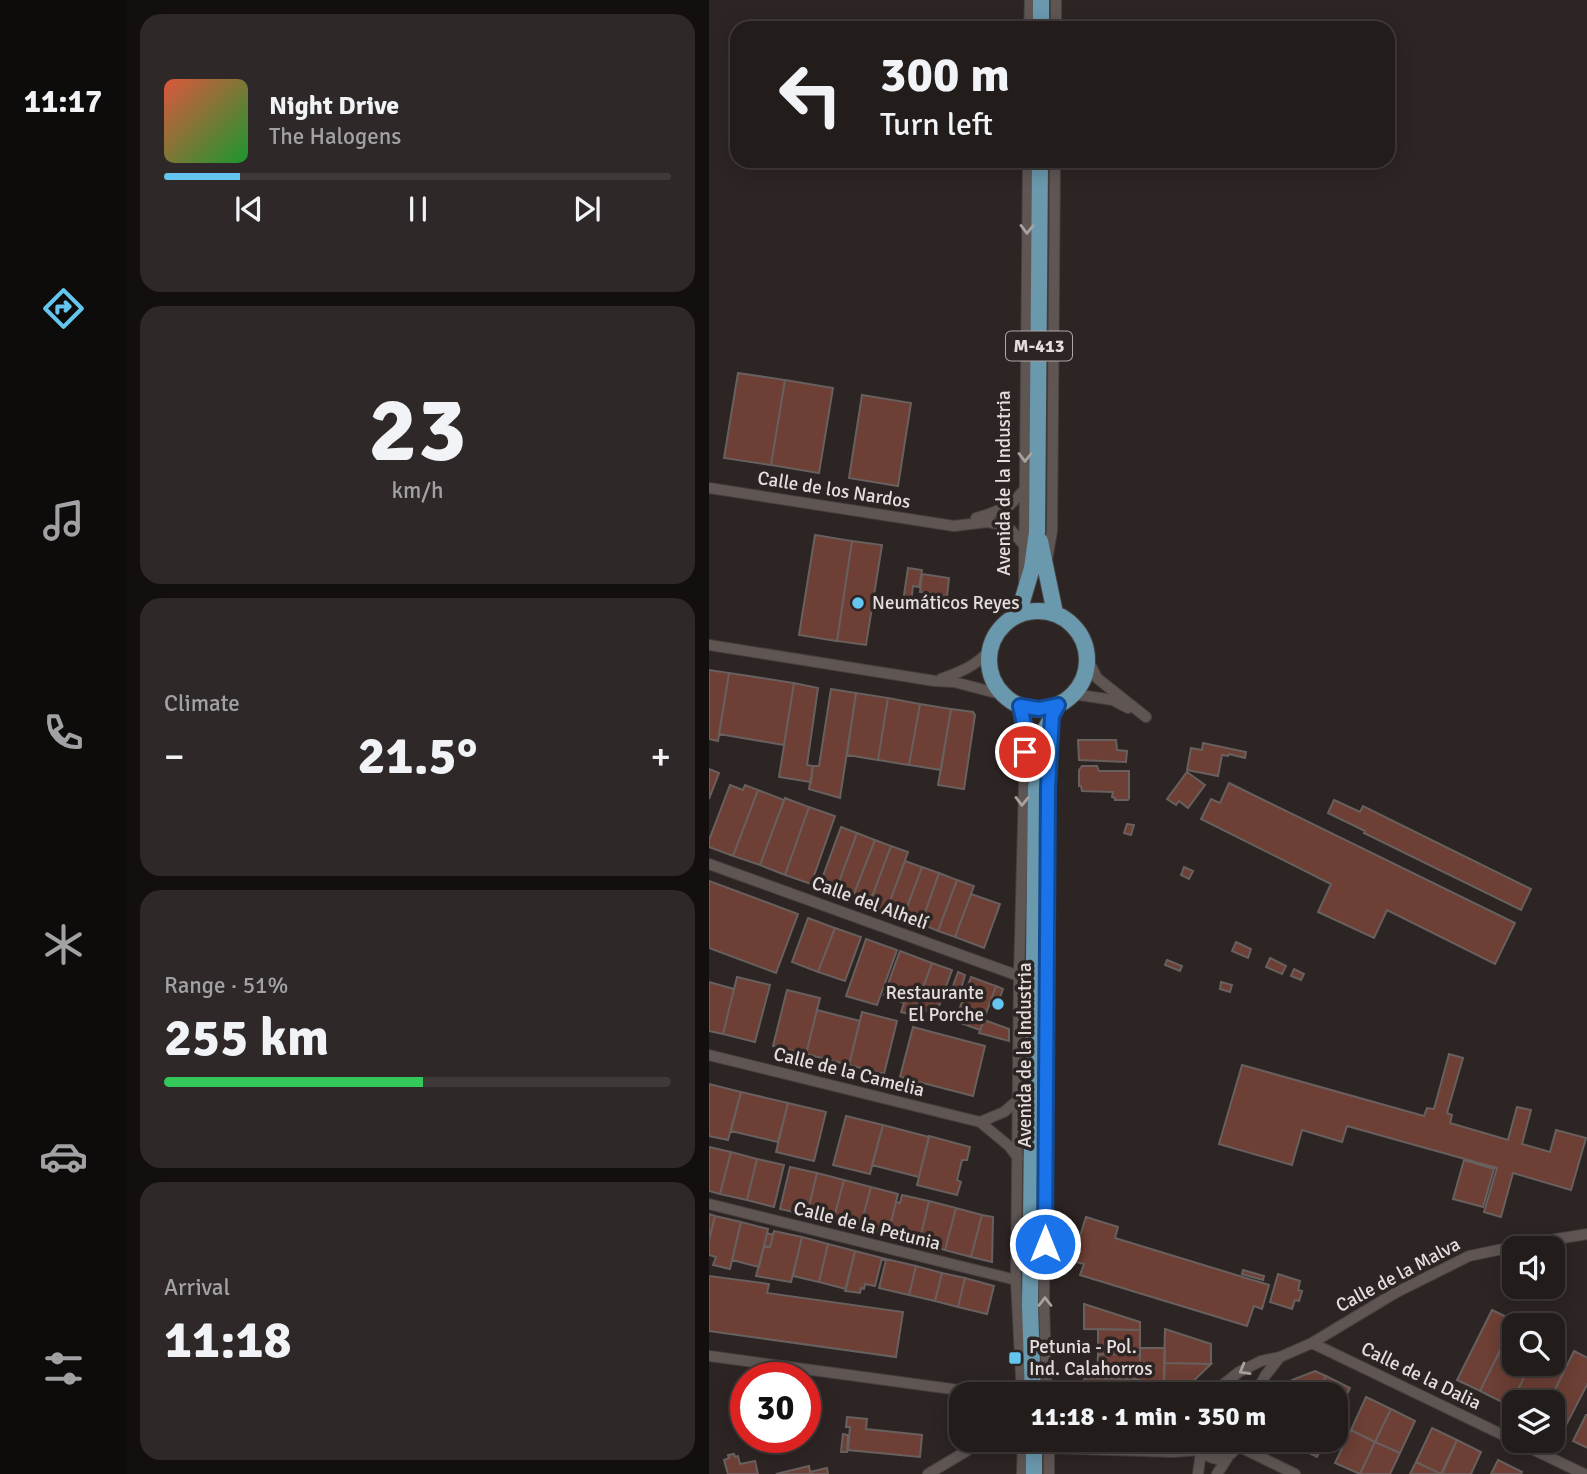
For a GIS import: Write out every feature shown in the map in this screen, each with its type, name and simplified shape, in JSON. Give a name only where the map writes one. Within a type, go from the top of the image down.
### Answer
[{"type":"main road","points":[[1041,0],[1041,21]]},
{"type":"main road","name":"Avenida de la Industria","points":[[1018,615],[1032,568],[1037,532],[1040,168]]},
{"type":"main road","name":"Avenida de la Industria","points":[[1037,532],[1055,613]]},
{"type":"main road","points":[[990,650],[988,661],[993,680],[1004,695],[1020,706],[1055,710],[1073,694],[1084,677],[1087,658],[1083,639],[1071,624],[1055,613],[1036,610],[1018,615]]},
{"type":"main road","name":"M-413","points":[[990,650],[1002,626],[1018,615]]},
{"type":"main road","name":"Avenida de la Industria","points":[[1020,706],[1036,789]]},
{"type":"main road","name":"Avenida de la Industria","points":[[1033,1382],[1030,1306],[1036,789],[1042,742],[1055,710]]},
{"type":"main road","points":[[1034,1452],[1034,1474]]},
{"type":"street","points":[[1029,21],[1030,0]]},
{"type":"street","points":[[1056,0],[1056,21]]},
{"type":"street","name":"Avenida de la Industria","points":[[1024,596],[1028,168]]},
{"type":"street","name":"Avenida de la Industria","points":[[1046,566],[1052,531],[1055,168]]},
{"type":"street","name":"Calle de los Nardos","points":[[709,488],[954,526],[987,522],[1010,529],[1024,545]]},
{"type":"street","name":"Calle de los Nardos","points":[[954,526],[1009,506],[1025,489]]},
{"type":"street","points":[[709,645],[954,682],[1004,695]]},
{"type":"street","points":[[935,681],[968,668],[980,661],[990,650]]},
{"type":"street","points":[[1073,694],[1113,700],[1146,717],[1097,678],[1087,658]]},
{"type":"street","name":"Avenida de la Industria","points":[[1047,1382],[1044,1305],[1048,788],[1055,710]]},
{"type":"street","name":"Avenida de la Industria","points":[[1021,1382],[1016,1280],[1019,976],[1026,733]]},
{"type":"street","name":"Calle del Alhelí","points":[[709,864],[1019,976]]},
{"type":"street","name":"Calle de la Camelia","points":[[709,1055],[980,1122],[1009,1146],[1018,1158]]},
{"type":"street","points":[[980,1122],[1004,1112],[1019,1099]]},
{"type":"street","name":"Calle de la Petunia","points":[[709,1204],[1016,1280]]},
{"type":"street","name":"Calle de la Malva","points":[[1312,1343],[1395,1293],[1469,1256],[1587,1234]]},
{"type":"street","points":[[1226,1382],[1261,1361],[1280,1357],[1312,1343]]},
{"type":"street","name":"Calle de la Dalia","points":[[1312,1343],[1584,1474]]},
{"type":"street","points":[[709,1356],[949,1389]]},
{"type":"street","points":[[1262,1382],[1280,1357]]},
{"type":"street","points":[[928,1474],[965,1452]]},
{"type":"street","points":[[1022,1474],[1023,1452]]},
{"type":"street","points":[[1049,1474],[1050,1452]]},
{"type":"street","points":[[1198,1474],[1199,1452]]},
{"type":"street","points":[[1204,1452],[1208,1457],[1228,1457]]},
{"type":"street","points":[[1217,1474],[1235,1452]]},
{"type":"street","points":[[1255,1452],[1295,1474]]},
{"type":"building","points":[[738,373],[785,380],[771,465],[724,458]]},
{"type":"building","points":[[785,380],[833,388],[819,473],[771,465]]},
{"type":"building","points":[[862,395],[911,403],[898,486],[849,478]]},
{"type":"building","points":[[815,535],[852,541],[837,641],[799,635]]},
{"type":"building","name":"Neumáticos Reyes","points":[[852,541],[882,545],[866,645],[837,641]]},
{"type":"building","points":[[908,568],[922,570],[919,587],[913,586],[911,603],[903,602]]},
{"type":"building","points":[[922,574],[949,578],[947,596],[920,592]]},
{"type":"building","points":[[709,670],[729,673],[718,741],[709,739]]},
{"type":"building","points":[[729,673],[794,683],[784,745],[719,734]]},
{"type":"building","points":[[794,683],[818,688],[807,765],[813,766],[811,782],[779,777]]},
{"type":"building","points":[[831,689],[856,693],[840,798],[809,789],[813,766],[819,766]]},
{"type":"building","points":[[856,693],[888,698],[878,760],[847,755]]},
{"type":"building","points":[[888,698],[920,704],[909,765],[878,760]]},
{"type":"building","points":[[920,704],[951,709],[941,770],[909,765]]},
{"type":"building","points":[[951,709],[973,712],[975,715],[964,789],[938,785]]},
{"type":"building","points":[[1078,740],[1116,740],[1117,750],[1127,751],[1126,762],[1079,760]]},
{"type":"building","points":[[1203,743],[1246,752],[1245,758],[1222,755],[1218,776],[1187,770],[1191,748],[1202,750]]},
{"type":"building","points":[[1082,766],[1097,766],[1099,771],[1129,771],[1128,800],[1115,800],[1112,797],[1113,792],[1082,791],[1079,786],[1079,770]]},
{"type":"building","points":[[709,769],[719,773],[709,799]]},
{"type":"building","points":[[1187,772],[1205,785],[1188,808],[1179,801],[1176,805],[1167,799]]},
{"type":"building","points":[[1229,783],[1515,923],[1495,964],[1387,910],[1374,938],[1318,912],[1331,884],[1201,819],[1211,799],[1220,803]]},
{"type":"building","points":[[730,785],[743,790],[745,785],[758,790],[733,856],[709,847],[709,840]]},
{"type":"building","points":[[758,790],[784,800],[760,865],[733,856]]},
{"type":"building","points":[[785,798],[809,807],[785,875],[760,865]]},
{"type":"building","points":[[1334,800],[1360,812],[1363,806],[1531,889],[1521,910],[1328,813]]},
{"type":"building","points":[[809,807],[835,816],[811,884],[785,875]]},
{"type":"building","points":[[1127,824],[1134,825],[1131,835],[1124,833]]},
{"type":"building","points":[[841,827],[857,833],[835,893],[819,887]]},
{"type":"building","points":[[857,833],[875,840],[852,899],[835,893]]},
{"type":"building","points":[[875,840],[891,846],[869,905],[852,899]]},
{"type":"building","points":[[891,846],[908,852],[886,912],[869,905]]},
{"type":"building","points":[[905,861],[922,867],[903,918],[886,912]]},
{"type":"building","points":[[922,867],[939,873],[921,924],[903,918]]},
{"type":"building","points":[[1184,867],[1193,871],[1189,879],[1181,875]]},
{"type":"building","points":[[939,873],[957,880],[938,931],[921,924]]},
{"type":"building","points":[[957,880],[974,886],[955,937],[938,931]]},
{"type":"building","points":[[709,881],[798,914],[776,973],[709,948]]},
{"type":"building","points":[[971,894],[1000,904],[984,948],[955,937]]},
{"type":"building","points":[[808,918],[835,928],[818,972],[792,962]]},
{"type":"building","points":[[835,928],[861,937],[845,981],[818,972]]},
{"type":"building","points":[[866,939],[897,950],[877,1005],[846,996]]},
{"type":"building","points":[[1236,942],[1251,949],[1248,958],[1232,951]]},
{"type":"building","points":[[900,951],[932,963],[913,1015],[901,1012],[904,1003],[884,995]]},
{"type":"building","points":[[1270,958],[1286,966],[1282,974],[1266,967]]},
{"type":"building","points":[[1167,960],[1182,966],[1180,971],[1165,965]]},
{"type":"building","points":[[932,963],[952,970],[936,1014],[916,1007]]},
{"type":"building","points":[[1294,969],[1304,974],[1301,980],[1291,976]]},
{"type":"building","points":[[958,972],[965,975],[961,989],[953,986]]},
{"type":"building","points":[[737,977],[770,985],[755,1042],[723,1034]]},
{"type":"building","points":[[971,977],[996,986],[980,1030],[955,1021]]},
{"type":"building","points":[[709,982],[734,989],[723,1034],[709,1031]]},
{"type":"building","points":[[1221,982],[1232,985],[1230,992],[1220,989]]},
{"type":"building","points":[[996,986],[1003,989],[997,1005],[990,1003]]},
{"type":"building","points":[[787,990],[820,998],[806,1054],[773,1046]]},
{"type":"building","points":[[817,1010],[860,1021],[849,1065],[806,1054]]},
{"type":"building","points":[[862,1012],[897,1021],[884,1074],[849,1065]]},
{"type":"building","points":[[984,1020],[1009,1029],[1009,1041],[979,1033]]},
{"type":"building","points":[[913,1027],[985,1046],[973,1096],[900,1077]]},
{"type":"building","points":[[1449,1054],[1463,1058],[1447,1113],[1452,1115],[1450,1123],[1508,1140],[1517,1107],[1531,1110],[1522,1144],[1550,1152],[1556,1130],[1586,1138],[1571,1190],[1513,1173],[1501,1217],[1484,1212],[1497,1168],[1347,1126],[1342,1142],[1302,1130],[1292,1165],[1219,1144],[1242,1065],[1424,1116],[1427,1108],[1434,1109]]},
{"type":"building","points":[[709,1084],[741,1092],[728,1140],[709,1136]]},
{"type":"building","points":[[741,1092],[788,1103],[778,1142],[731,1131]]},
{"type":"building","points":[[788,1103],[826,1112],[814,1161],[776,1152]]},
{"type":"building","points":[[846,1116],[883,1125],[870,1174],[833,1165]]},
{"type":"building","points":[[883,1125],[929,1137],[919,1177],[872,1165]]},
{"type":"building","points":[[929,1136],[970,1147],[967,1160],[962,1160],[957,1180],[961,1182],[957,1195],[917,1185]]},
{"type":"building","points":[[709,1147],[731,1152],[720,1194],[709,1191]]},
{"type":"building","points":[[731,1152],[757,1159],[747,1200],[720,1194]]},
{"type":"building","points":[[757,1159],[784,1165],[774,1207],[747,1200]]},
{"type":"building","points":[[1464,1160],[1494,1169],[1483,1207],[1453,1199]]},
{"type":"building","points":[[790,1167],[817,1173],[807,1215],[780,1209]]},
{"type":"building","points":[[817,1173],[844,1180],[833,1222],[807,1215]]},
{"type":"building","points":[[844,1180],[871,1187],[860,1228],[833,1222]]},
{"type":"building","points":[[871,1187],[898,1194],[888,1235],[860,1228]]},
{"type":"building","points":[[902,1195],[929,1201],[919,1243],[888,1235],[896,1202],[900,1203]]},
{"type":"building","points":[[929,1201],[956,1208],[945,1250],[919,1243]]},
{"type":"building","points":[[956,1208],[982,1215],[971,1257],[945,1250]]},
{"type":"building","points":[[709,1214],[715,1216],[709,1240]]},
{"type":"building","points":[[982,1215],[993,1217],[992,1262],[971,1257]]},
{"type":"building","points":[[715,1216],[741,1222],[730,1269],[713,1265],[716,1257],[709,1255],[709,1240]]},
{"type":"building","points":[[1086,1217],[1118,1227],[1115,1238],[1269,1285],[1262,1309],[1254,1306],[1247,1326],[1080,1275],[1084,1264],[1072,1261]]},
{"type":"building","points":[[741,1222],[768,1229],[759,1267],[732,1260]]},
{"type":"building","points":[[774,1231],[802,1237],[791,1282],[756,1276],[764,1246],[770,1247]]},
{"type":"building","points":[[767,1233],[773,1235],[770,1247],[764,1246]]},
{"type":"building","points":[[802,1237],[828,1244],[819,1282],[793,1276]]},
{"type":"building","points":[[828,1244],[855,1251],[846,1289],[819,1282]]},
{"type":"building","points":[[855,1251],[882,1258],[875,1286],[865,1284],[860,1293],[845,1291]]},
{"type":"building","points":[[882,1258],[916,1266],[909,1295],[879,1288],[886,1260]]},
{"type":"building","points":[[916,1266],[942,1273],[935,1301],[909,1295]]},
{"type":"building","points":[[1243,1270],[1264,1276],[1263,1280],[1242,1274]]},
{"type":"building","points":[[942,1273],[965,1278],[958,1307],[935,1301]]},
{"type":"building","points":[[1278,1274],[1300,1281],[1298,1290],[1302,1291],[1299,1301],[1295,1300],[1292,1309],[1270,1302]]},
{"type":"building","points":[[709,1276],[769,1284],[767,1293],[903,1312],[896,1357],[709,1331]]},
{"type":"building","points":[[965,1278],[994,1286],[987,1314],[958,1307]]},
{"type":"building","points":[[1084,1304],[1140,1322],[1140,1330],[1084,1329]]},
{"type":"building","points":[[1492,1310],[1502,1315],[1502,1347],[1480,1391],[1457,1380]]},
{"type":"building","points":[[1098,1329],[1140,1330],[1140,1355],[1098,1354]]},
{"type":"building","points":[[1165,1329],[1211,1344],[1211,1364],[1164,1363]]},
{"type":"building","points":[[1502,1346],[1502,1376],[1525,1376],[1518,1390],[1502,1390],[1502,1402],[1480,1391]]},
{"type":"building","points":[[1140,1348],[1165,1348],[1164,1382],[1139,1382]]},
{"type":"building","points":[[1574,1351],[1588,1358],[1588,1383],[1565,1427],[1565,1390],[1555,1390],[1562,1376],[1565,1376],[1565,1369]]},
{"type":"building","points":[[1098,1354],[1140,1355],[1139,1379],[1097,1378]]},
{"type":"building","points":[[1164,1363],[1211,1364],[1192,1382],[1164,1382]]},
{"type":"building","points":[[1315,1371],[1326,1376],[1323,1382],[1291,1382]]},
{"type":"building","points":[[1326,1376],[1338,1382],[1323,1382]]},
{"type":"building","points":[[1525,1376],[1562,1376],[1555,1390],[1518,1390]]},
{"type":"building","points":[[1084,1378],[1139,1379],[1139,1382],[1084,1382]]},
{"type":"building","points":[[1366,1397],[1391,1409],[1375,1442],[1351,1430]]},
{"type":"building","points":[[1391,1409],[1415,1421],[1400,1453],[1375,1442]]},
{"type":"building","points":[[1588,1415],[1588,1448],[1573,1441]]},
{"type":"building","points":[[847,1417],[867,1419],[866,1429],[922,1435],[920,1457],[848,1450],[850,1427],[846,1427]]},
{"type":"building","points":[[1432,1428],[1457,1440],[1441,1474],[1416,1462]]},
{"type":"building","points":[[1351,1430],[1375,1442],[1360,1474],[1335,1463],[1340,1452],[1348,1452],[1348,1436]]},
{"type":"building","points":[[843,1434],[848,1435],[847,1452],[841,1452]]},
{"type":"building","points":[[1457,1440],[1481,1452],[1471,1474],[1442,1474]]},
{"type":"building","points":[[1375,1442],[1400,1453],[1390,1474],[1360,1474]]},
{"type":"building","points":[[1307,1452],[1319,1452],[1317,1457]]},
{"type":"building","points":[[734,1454],[735,1457],[738,1456],[740,1464],[755,1461],[758,1474],[728,1474],[724,1460],[729,1458],[728,1455]]},
{"type":"building","points":[[1498,1460],[1522,1472],[1521,1474],[1491,1474]]},
{"type":"building","points":[[1416,1462],[1441,1474],[1410,1474]]},
{"type":"building","points":[[809,1466],[810,1472],[827,1468],[828,1474],[776,1474]]},
{"type":"place","name":"Neumáticos Reyes","points":[[858,603]]},
{"type":"place","name":"Restaurante El Porche","points":[[998,1004]]},
{"type":"place","name":"Petunia - Pol. Ind. Calahorros","points":[[1015,1358]]},
{"type":"route","points":[[1025,752],[1026,733],[1020,706],[1039,709],[1058,705],[1052,716],[1048,788],[1045,1244]]}]
